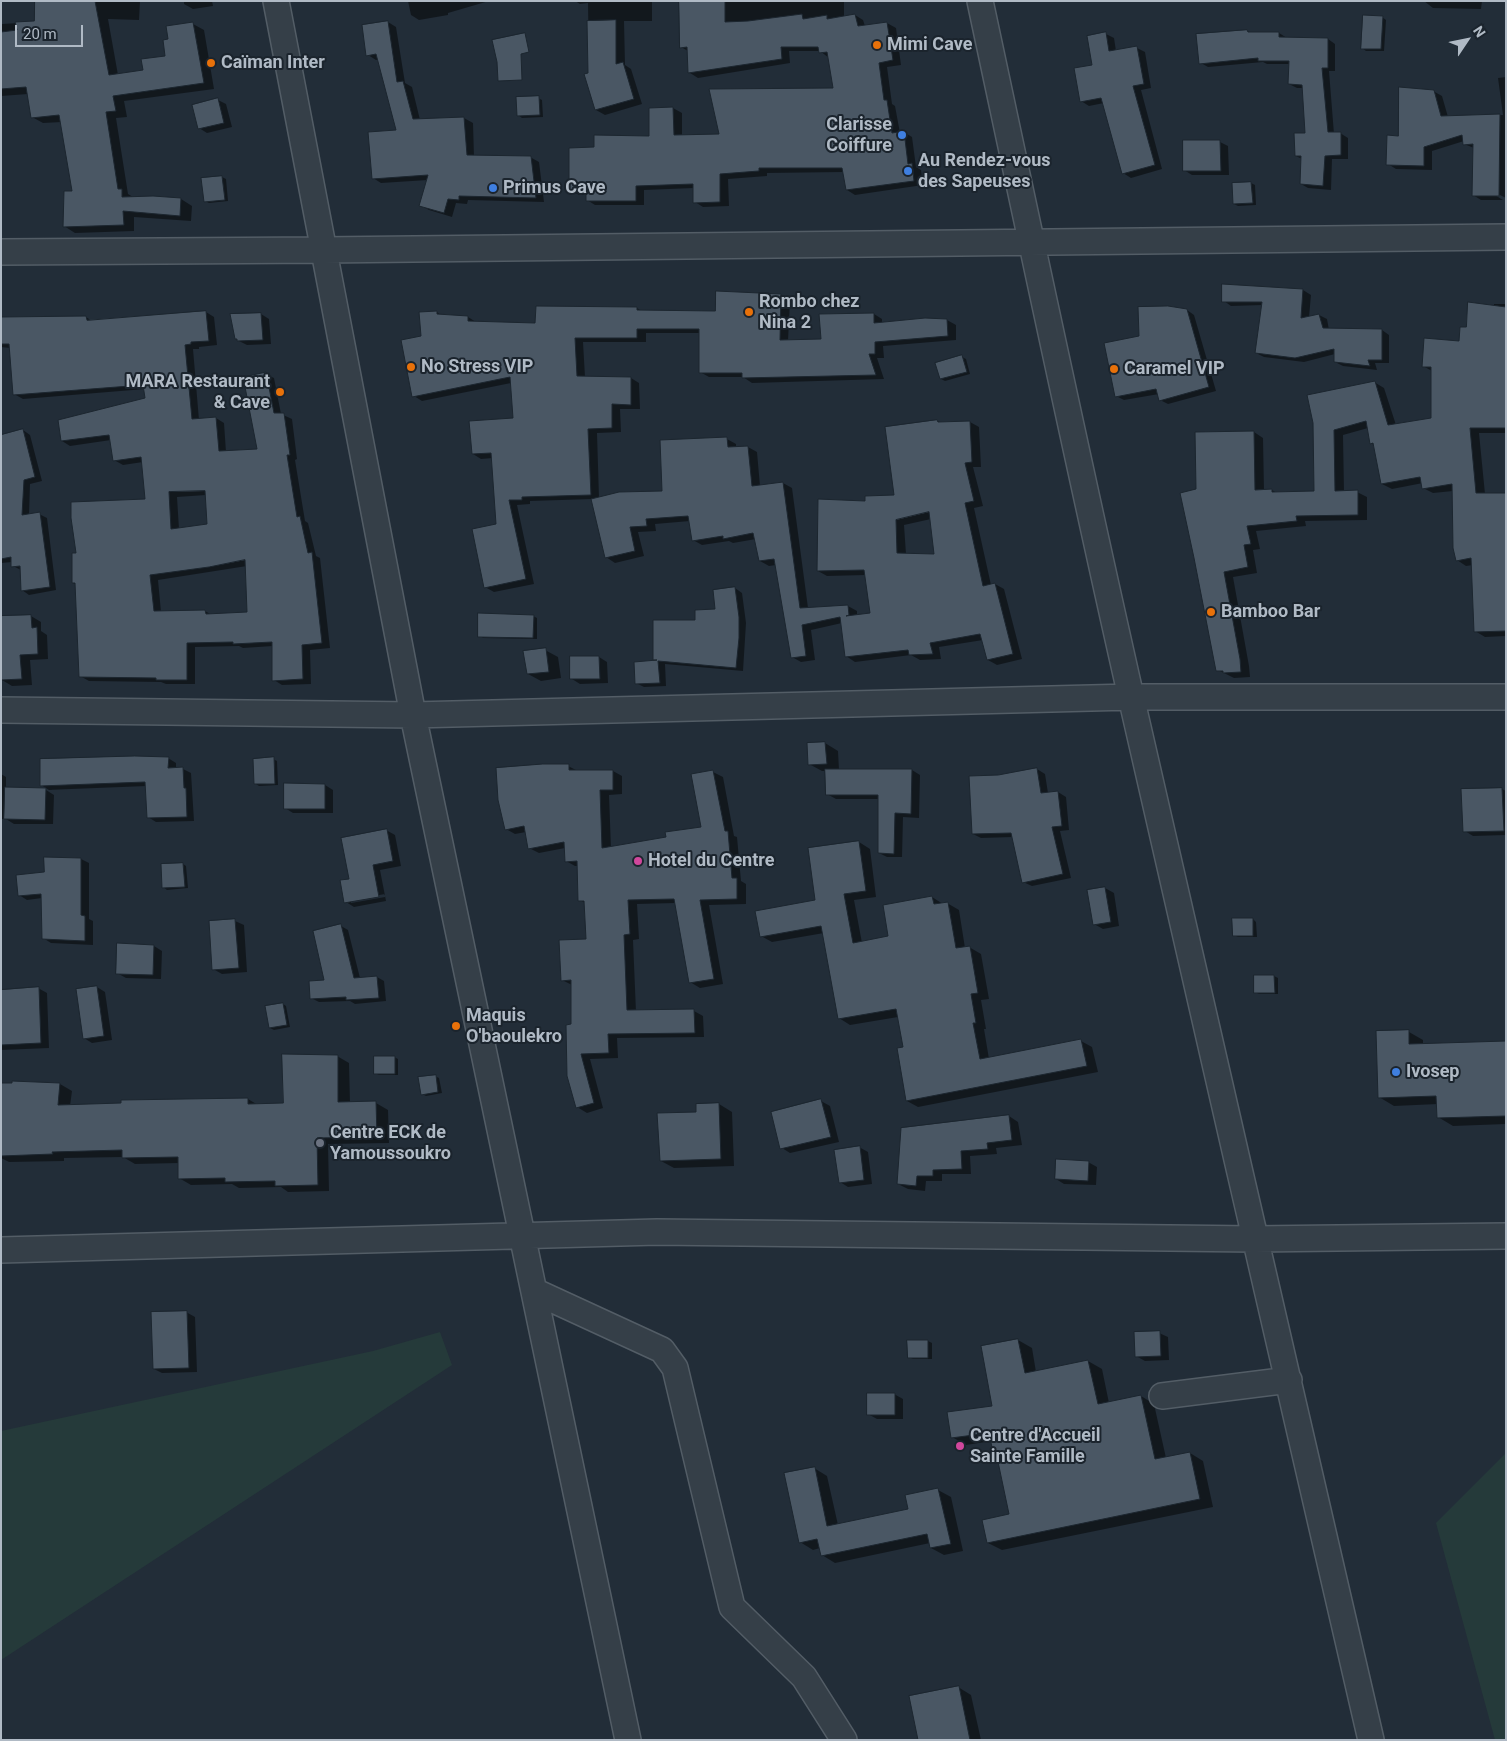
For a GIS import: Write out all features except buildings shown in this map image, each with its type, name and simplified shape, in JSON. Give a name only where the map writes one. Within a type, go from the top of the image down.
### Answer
[{"type":"street","points":[[276,1],[413,715],[628,1740]]},
{"type":"street","points":[[980,1],[1131,697],[1254,1239],[1289,1380],[1371,1740]]},
{"type":"street","points":[[1,252],[1506,237]]},
{"type":"street","points":[[1,710],[413,715],[1131,697],[1506,697]]},
{"type":"street","points":[[1,1250],[657,1232],[1254,1239],[1506,1236]]},
{"type":"street","points":[[534,1291],[662,1350],[675,1368],[732,1607],[804,1677],[844,1740]]},
{"type":"street","points":[[1162,1396],[1289,1380]]},
{"type":"green space","points":[[440,1332],[452,1365],[1,1660],[1,1431],[373,1351]]},
{"type":"green space","points":[[1506,1453],[1506,1740],[1495,1740],[1436,1523]]},
{"type":"place","name":"Mimi Cave","points":[[877,45]]},
{"type":"place","name":"Caïman Inter","points":[[211,63]]},
{"type":"place","name":"Clarisse Coiffure","points":[[902,135]]},
{"type":"place","name":"Au Rendez-vous des Sapeuses","points":[[908,171]]},
{"type":"place","name":"Primus Cave","points":[[493,188]]},
{"type":"place","name":"Rombo chez Nina 2","points":[[749,312]]},
{"type":"place","name":"No Stress VIP","points":[[411,367]]},
{"type":"place","name":"Caramel VIP","points":[[1114,369]]},
{"type":"place","name":"MARA Restaurant & Cave","points":[[280,392]]},
{"type":"place","name":"Bamboo Bar","points":[[1211,612]]},
{"type":"place","name":"Hotel du Centre","points":[[638,861]]},
{"type":"place","name":"Maquis O'baoulekro","points":[[456,1026]]},
{"type":"place","name":"Ivosep","points":[[1396,1072]]},
{"type":"place","name":"Centre ECK de Yamoussoukro","points":[[320,1143]]},
{"type":"place","name":"Centre d'Accueil Sainte Famille","points":[[960,1446]]}]
